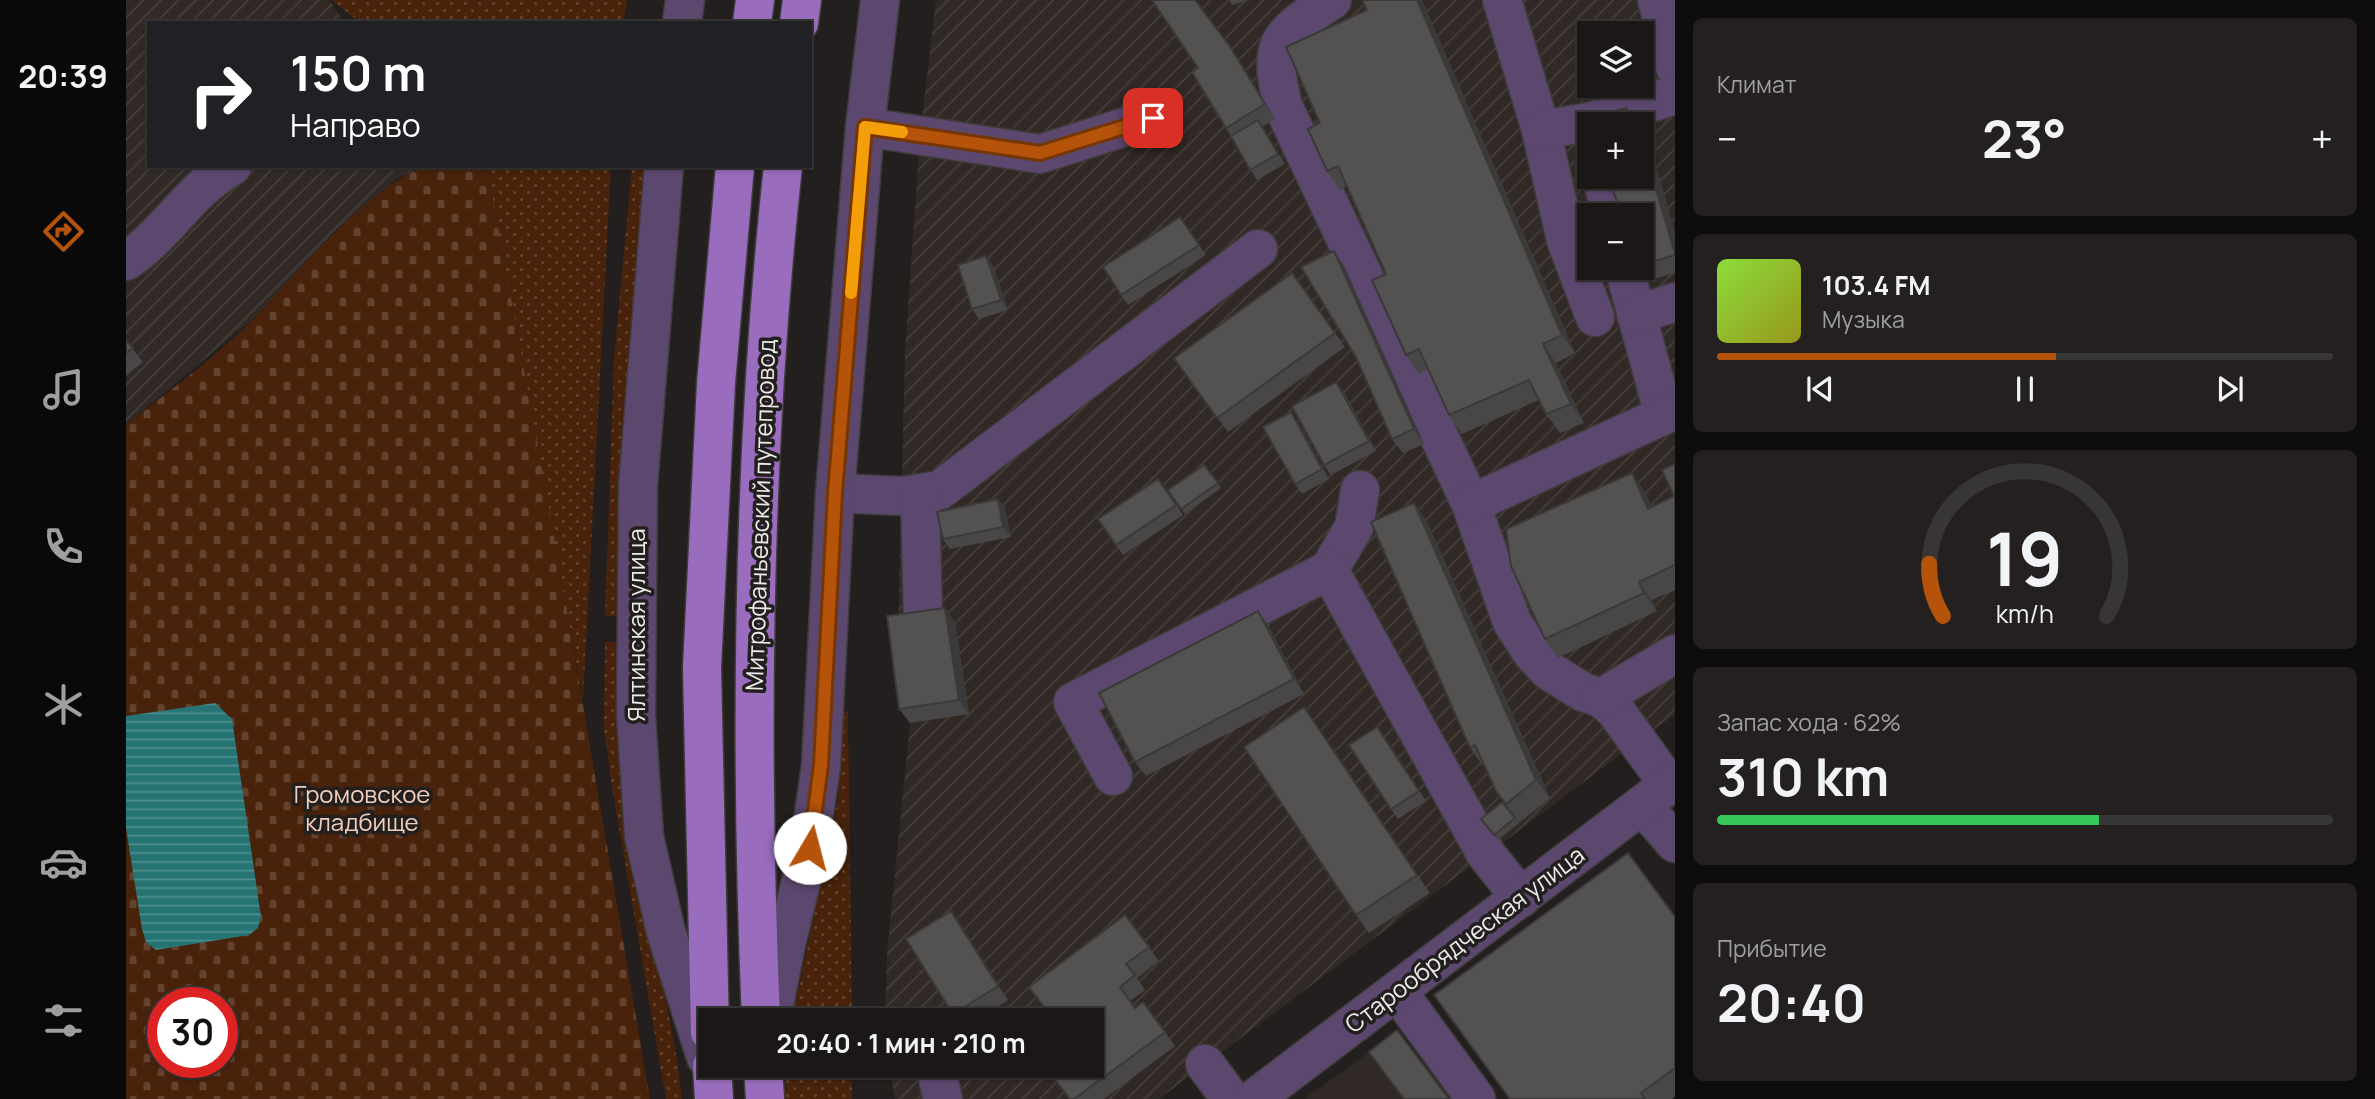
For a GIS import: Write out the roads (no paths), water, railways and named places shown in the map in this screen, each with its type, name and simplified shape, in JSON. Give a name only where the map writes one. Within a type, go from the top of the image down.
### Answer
[{"type":"main road","points":[[799,21],[803,0]]},
{"type":"main road","name":"Митрофаньевский путепровод","points":[[709,1008],[704,862],[703,640],[716,383],[735,168]]},
{"type":"main road","name":"Митрофаньевский путепровод","points":[[760,1008],[754,864],[755,656],[767,331],[783,168]]},
{"type":"main road","points":[[764,1078],[765,1099]]},
{"type":"street","points":[[682,21],[685,0]]},
{"type":"street","points":[[773,1008],[810,848],[821,765],[835,493],[865,127],[880,0]]},
{"type":"street","points":[[1332,0],[1294,25],[1278,44],[1275,73],[1283,106],[1471,504],[1512,622],[1532,653],[1549,671],[1583,692],[1601,698],[1615,710],[1662,790],[1675,843]]},
{"type":"street","points":[[1502,0],[1541,130],[1566,240],[1595,317]]},
{"type":"street","points":[[1657,0],[1675,67]]},
{"type":"street","points":[[1623,112],[1675,95]]},
{"type":"street","points":[[865,127],[1040,153],[1153,118]]},
{"type":"street","points":[[1541,130],[1577,125]]},
{"type":"street","points":[[126,261],[141,251],[213,177],[229,168]]},
{"type":"street","name":"Ялтинская улица","points":[[664,168],[638,486],[636,715],[643,836],[666,932],[712,1080]]},
{"type":"street","points":[[835,493],[920,495],[940,490],[1258,249]]},
{"type":"street","points":[[1471,504],[1669,412],[1627,280]]},
{"type":"street","points":[[1636,315],[1675,303]]},
{"type":"street","points":[[1113,776],[1073,702],[1329,570],[1354,527],[1360,490]]},
{"type":"street","points":[[920,495],[923,618]]},
{"type":"street","points":[[1329,570],[1486,854],[1521,898]]},
{"type":"street","points":[[1601,698],[1675,654]]},
{"type":"street","name":"Старообрядческая улица","points":[[1254,1099],[1662,790]]},
{"type":"street","points":[[1397,991],[1476,1099]]},
{"type":"street","points":[[1205,1064],[1231,1099]]},
{"type":"street","points":[[938,1078],[943,1099]]},
{"type":"water","points":[[215,703],[232,719],[261,917],[258,928],[249,935],[156,950],[146,942],[142,929],[126,828],[126,716]]},
{"type":"park label","name":"Громовское кладбище","points":[[362,809]]}]
